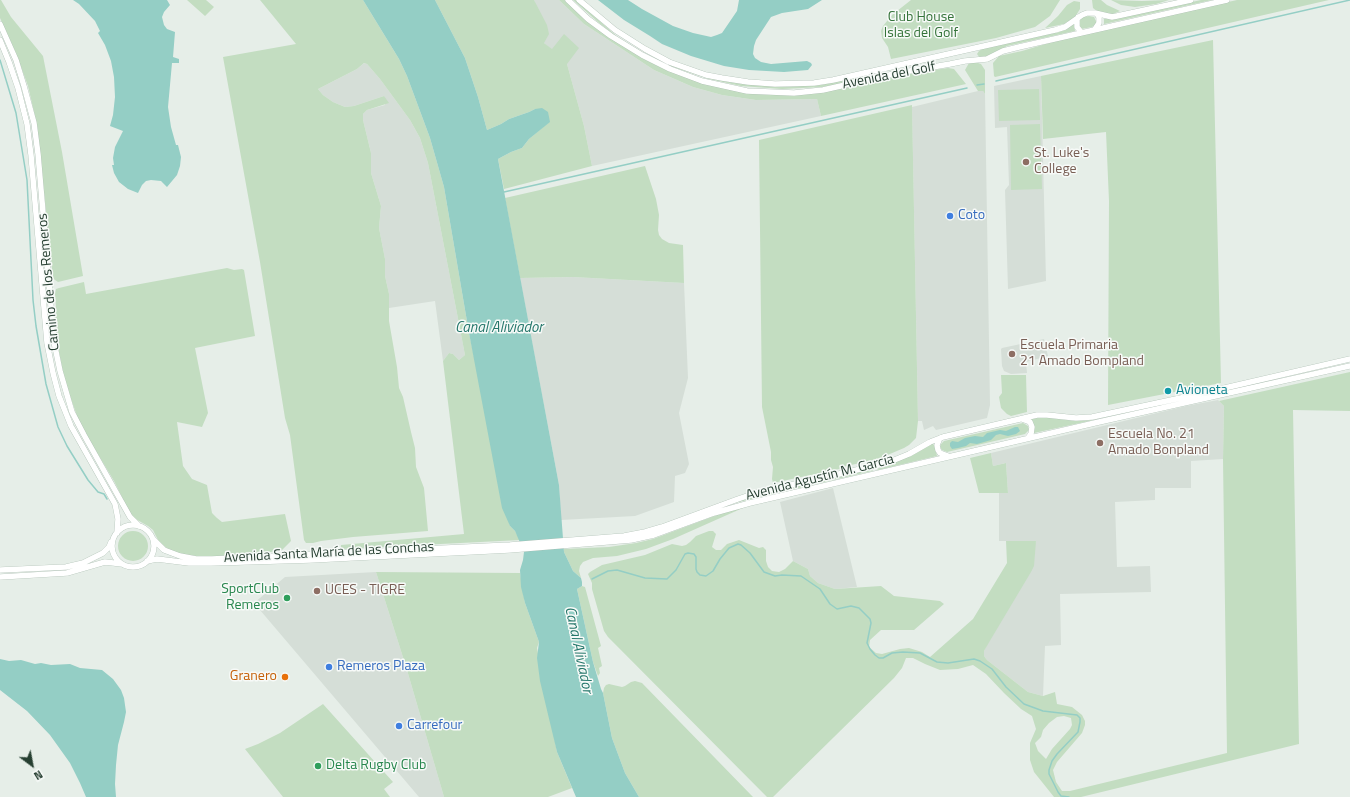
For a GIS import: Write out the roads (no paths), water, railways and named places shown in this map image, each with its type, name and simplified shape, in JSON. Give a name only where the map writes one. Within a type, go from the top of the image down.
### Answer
[{"type":"main road","name":"Avenida del Golf","points":[[568,0],[588,19],[611,36],[636,52],[670,70],[702,81],[747,91],[775,93],[812,91],[965,61],[987,60],[1011,49],[1227,0]]},
{"type":"main road","name":"Avenida del Golf","points":[[579,0],[619,34],[669,62],[706,75],[748,82],[775,84],[814,83],[876,71],[979,46],[1055,30],[1065,27],[1078,17],[1087,13],[1112,17],[1192,0]]},
{"type":"main road","points":[[1095,29],[1100,20],[1097,14]]},
{"type":"main road","points":[[1078,17],[1077,23],[1081,32]]},
{"type":"main road","name":"Camino de los Remeros","points":[[0,24],[16,60],[34,123],[54,342],[60,371],[72,412],[130,517],[139,526]]},
{"type":"main road","name":"Camino de los Remeros","points":[[0,40],[13,75],[27,124],[32,162],[47,343],[51,366],[59,396],[69,420],[116,504],[118,519],[115,535]]},
{"type":"main road","points":[[979,46],[976,49],[975,56],[980,60]]},
{"type":"main road","name":"Avenida Agustín M. García","points":[[570,543],[645,532],[680,521],[738,499],[887,464],[940,438],[1037,415],[1076,418],[1092,417],[1350,359]]},
{"type":"main road","name":"Avenida Agustín M. García","points":[[570,543],[623,542],[641,539],[743,504],[1027,438],[1350,366]]},
{"type":"main road","points":[[1022,419],[1030,422],[1032,427],[1031,434],[1027,438]]},
{"type":"main road","points":[[940,438],[937,445],[938,450],[940,453],[948,456]]},
{"type":"main road","points":[[0,570],[66,567],[83,563],[103,553],[109,547],[115,535],[127,526],[139,526],[145,528],[153,539],[153,551],[147,561],[140,565],[135,566],[105,562],[67,573],[0,577]]},
{"type":"main road","points":[[115,535],[112,544],[113,551],[119,561],[124,565]]},
{"type":"main road","name":"Avenida Santa María de las Conchas","points":[[153,539],[164,550],[172,554],[188,558],[207,559],[510,547]]},
{"type":"main road","points":[[510,547],[570,543]]},
{"type":"main road","name":"Avenida Santa María de las Conchas","points":[[147,561],[157,559],[189,563],[211,563],[311,560],[510,547]]},
{"type":"water","points":[[73,0],[167,0],[170,5],[162,17],[164,25],[167,29],[175,32],[173,57],[179,59],[179,63],[172,63],[168,107],[171,127],[181,157],[177,175],[167,187],[161,181],[146,181],[138,193],[128,189],[119,182],[114,173],[112,165],[114,165],[113,158],[115,147],[123,131],[110,126],[115,97],[114,77],[111,61],[105,45],[98,33],[100,31],[95,21],[79,4]]},
{"type":"water","name":"Canal Aliviador","points":[[363,0],[435,0],[465,58],[487,130],[509,119],[535,109],[542,108],[548,112],[550,122],[529,139],[522,148],[498,159],[559,485],[564,552],[573,571],[581,578],[582,586],[577,589],[593,662],[603,693],[612,738],[625,773],[639,797],[576,797],[557,752],[540,681],[537,658],[539,642],[521,587],[520,570],[524,552],[515,531],[510,526],[502,508],[469,333],[444,187],[430,138],[407,76],[399,59]]},
{"type":"water","points":[[598,0],[628,0],[673,26],[711,37],[722,33],[737,11],[739,0],[822,0],[808,9],[782,13],[771,17],[756,40],[753,54],[755,58],[761,62],[771,64],[807,61],[812,65],[808,70],[784,72],[749,70],[724,66],[691,56],[662,44],[624,20]]},
{"type":"water","points":[[1018,427],[1020,431],[1016,434],[1008,436],[1000,434],[996,435],[991,440],[977,444],[970,443],[966,446],[958,448],[952,449],[950,446],[952,441],[958,442],[965,438],[975,436],[983,437],[987,433],[1000,430],[1006,431]]},
{"type":"water","points":[[0,659],[9,661],[21,660],[35,664],[70,664],[80,668],[102,670],[113,679],[121,690],[126,712],[118,745],[115,784],[116,797],[86,797],[70,763],[50,735],[27,711],[0,690]]},
{"type":"waterway","points":[[996,81],[1350,0]]},
{"type":"waterway","points":[[0,60],[16,113],[27,180],[33,300],[46,384],[58,427],[67,446],[88,480],[98,492],[104,494],[107,499]]},
{"type":"waterway","points":[[977,85],[984,84]]},
{"type":"waterway","points":[[504,192],[967,88]]},
{"type":"waterway","points":[[592,579],[608,571],[617,570],[645,578],[667,579],[676,570],[685,554],[688,553],[694,554],[696,557],[697,572],[700,575],[706,576],[713,571],[729,548],[738,544],[741,545],[750,553],[764,572],[775,576],[801,576],[820,589],[830,604],[837,609],[851,606],[859,608],[870,619],[871,623],[867,643],[870,649],[879,658],[883,658],[892,653],[903,652],[920,653],[937,662],[948,663],[974,659],[992,669],[1006,687],[1024,704],[1043,711],[1077,715],[1080,718],[1078,732],[1057,754],[1052,761],[1049,770],[1049,774],[1058,792],[1061,796],[1069,797]]},
{"type":"place","name":"St. Luke's College","points":[[1026,162]]},
{"type":"place","name":"Coto","points":[[950,216]]},
{"type":"place","name":"Escuela Primaria 21 Amado Bompland","points":[[1012,354]]},
{"type":"place","name":"Avioneta","points":[[1168,391]]},
{"type":"place","name":"Escuela No. 21 Amado Bonpland","points":[[1100,443]]},
{"type":"place","name":"UCES - TIGRE","points":[[317,591]]},
{"type":"place","name":"SportClub Remeros","points":[[287,598]]},
{"type":"place","name":"Remeros Plaza","points":[[329,667]]},
{"type":"place","name":"Granero","points":[[285,677]]},
{"type":"place","name":"Carrefour","points":[[399,726]]},
{"type":"place","name":"Delta Rugby Club","points":[[318,766]]},
{"type":"park label","name":"Club House Islas del Golf","points":[[921,26]]}]
